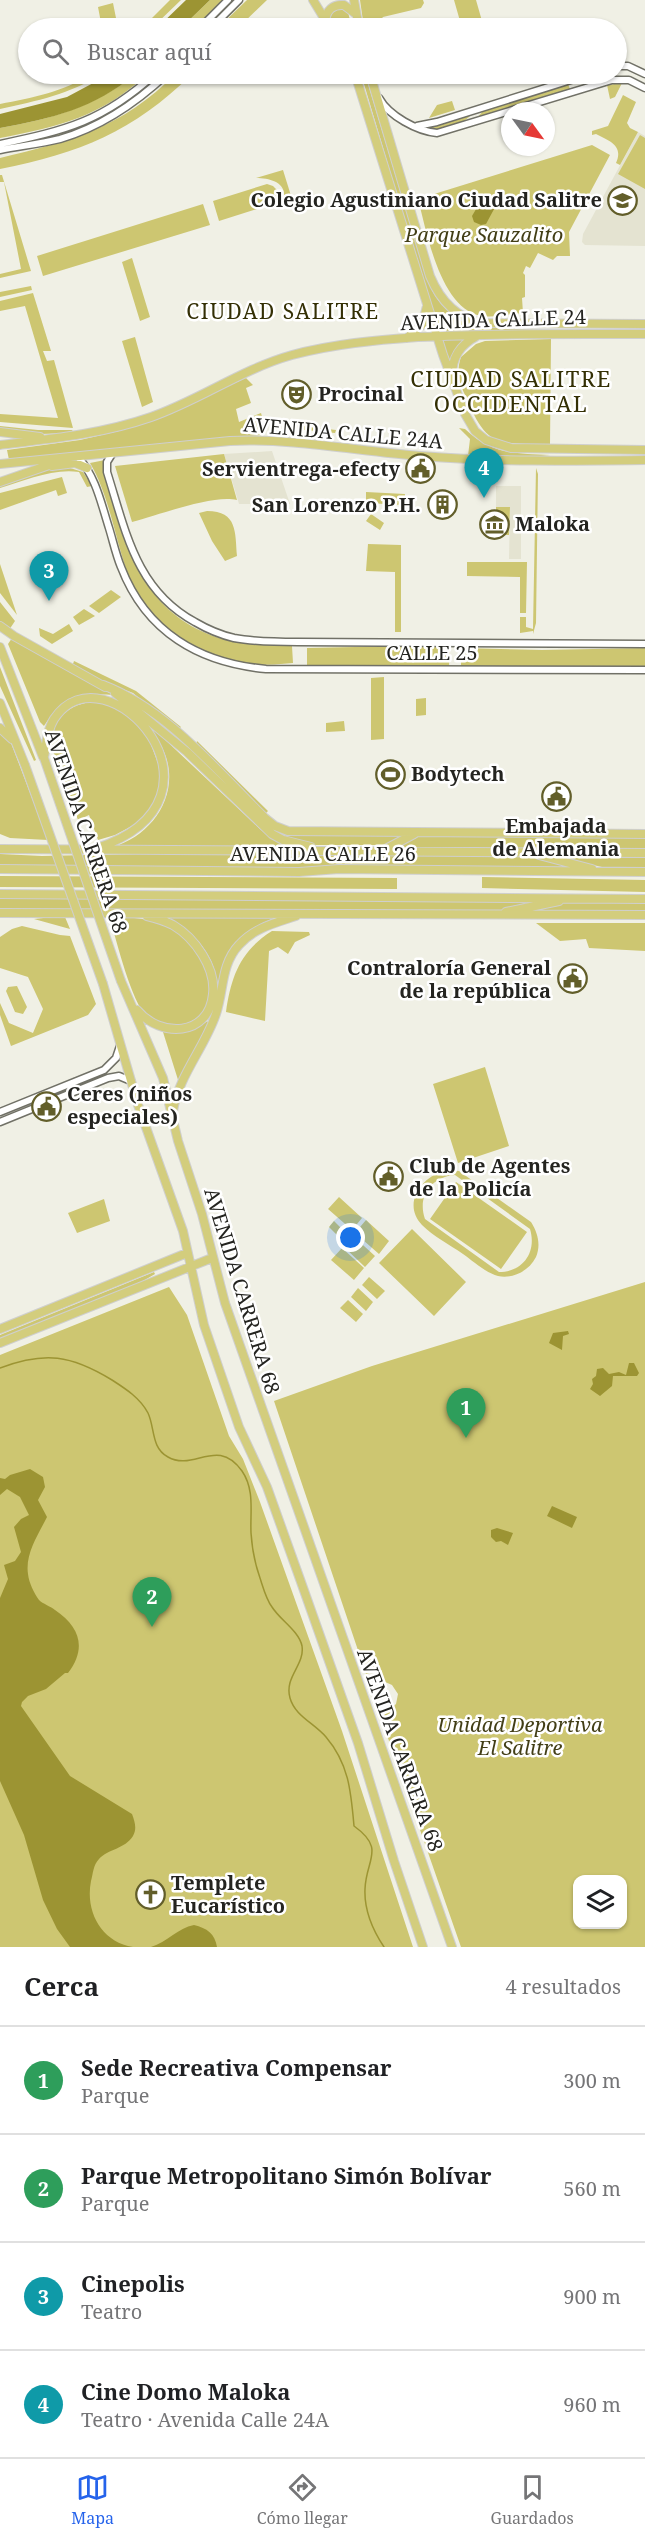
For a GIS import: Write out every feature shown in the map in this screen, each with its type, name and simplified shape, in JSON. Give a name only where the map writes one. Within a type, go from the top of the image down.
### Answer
[{"type":"main road","points":[[313,0],[323,18]]},
{"type":"main road","points":[[354,0],[357,18]]},
{"type":"main road","points":[[327,18],[327,12],[334,6],[344,5],[356,14]]},
{"type":"main road","points":[[358,84],[436,336],[470,424],[486,440],[511,448],[645,450]]},
{"type":"main road","name":"AVENIDA CALLE 24","points":[[372,84],[430,276],[441,299],[461,315],[482,323],[645,324]]},
{"type":"main road","points":[[406,338],[422,325],[427,305]]},
{"type":"main road","points":[[562,334],[586,324]]},
{"type":"main road","points":[[597,324],[628,334]]},
{"type":"main road","points":[[452,380],[452,366],[459,351],[469,340],[481,334]]},
{"type":"main road","name":"AVENIDA CALLE 24","points":[[0,445],[99,432],[152,417],[244,372],[293,355],[343,345],[406,338],[481,334],[645,334]]},
{"type":"main road","points":[[0,432],[60,438]]},
{"type":"main road","name":"AVENIDA CALLE 24A","points":[[2,464],[230,441],[265,440],[458,459],[645,460]]},
{"type":"main road","points":[[543,450],[593,461]]},
{"type":"main road","points":[[610,460],[635,450]]},
{"type":"main road","points":[[0,482],[36,468],[75,458]]},
{"type":"main road","points":[[36,468],[75,463],[87,468]]},
{"type":"main road","points":[[0,626],[103,685],[141,703],[202,756],[265,818],[280,828],[299,832],[645,834]]},
{"type":"main road","name":"AVENIDA CARRERA 68","points":[[0,647],[44,758],[121,981],[160,1068],[225,1303],[452,1947]]},
{"type":"main road","points":[[103,685],[187,752],[272,834],[293,843],[334,851]]},
{"type":"main road","points":[[44,758],[49,729],[56,716],[75,702],[92,698],[110,700],[125,708],[147,730],[159,751],[165,775],[160,797],[151,815],[127,836],[88,851]]},
{"type":"main road","name":"AVENIDA CARRERA 68","points":[[0,703],[25,765],[102,984],[131,1081],[174,1203],[201,1315],[218,1366],[239,1427],[267,1487],[358,1743],[423,1947]]},
{"type":"main road","points":[[0,728],[9,735],[19,750]]},
{"type":"main road","points":[[380,852],[416,833]]},
{"type":"main road","name":"AVENIDA CALLE 26","points":[[0,849],[645,853]]},
{"type":"main road","points":[[528,853],[617,872]]},
{"type":"main road","name":"AVENIDA CALLE 26","points":[[0,869],[645,872]]},
{"type":"main road","points":[[0,894],[645,899]]},
{"type":"main road","points":[[494,915],[542,904],[590,898]]},
{"type":"main road","points":[[0,913],[645,915]]},
{"type":"main road","points":[[128,997],[149,1022],[163,1029],[181,1030],[200,1021],[211,1005],[213,994],[208,967],[188,937],[171,924],[140,913]]},
{"type":"main road","points":[[172,1116],[177,1096],[215,1016],[223,976],[234,951],[244,939],[258,930],[304,914]]},
{"type":"main road","points":[[0,1329],[187,1253]]},
{"type":"main road","points":[[0,1343],[212,1257]]},
{"type":"street","points":[[210,18],[228,0]]},
{"type":"street","points":[[221,18],[239,0]]},
{"type":"street","points":[[627,66],[645,74]]},
{"type":"street","points":[[627,80],[645,88]]},
{"type":"street","points":[[0,144],[51,134],[80,124],[127,97],[143,84]]},
{"type":"street","points":[[0,150],[60,139],[100,123],[139,98],[155,84]]},
{"type":"street","points":[[373,84],[387,110],[416,126],[437,133],[599,84]]},
{"type":"street","points":[[416,126],[558,84]]},
{"type":"street","points":[[466,125],[482,108]]},
{"type":"street","name":"CALLE 25","points":[[112,453],[107,462],[107,472],[134,555],[144,575],[156,592],[174,609],[198,624],[227,636],[256,641],[298,642],[645,644]]},
{"type":"street","name":"CALLE 25","points":[[75,458],[87,468],[97,491],[120,566],[139,603],[176,640],[201,655],[220,661],[266,669],[645,670]]},
{"type":"street","points":[[0,1112],[104,1070],[117,1058],[120,1043]]},
{"type":"street","points":[[0,1122],[108,1078],[119,1076],[131,1081]]},
{"type":"shaded area","points":[[186,0],[210,0],[191,18],[167,18]]},
{"type":"shaded area","points":[[91,84],[122,84],[104,96],[72,110],[37,121],[0,128],[0,114],[67,97]]},
{"type":"shaded area","name":"Colegio Agustiniano Ciudad Salitre","points":[[638,132],[645,136],[645,246],[585,245],[582,242],[583,234]]},
{"type":"shaded area","points":[[496,194],[500,198],[486,224],[481,225],[474,222],[472,216],[482,199]]},
{"type":"shaded area","points":[[272,451],[290,504],[239,504],[224,454]]},
{"type":"shaded area","points":[[496,486],[521,486],[521,559],[509,559],[510,507],[496,507]]},
{"type":"shaded area","points":[[568,1331],[569,1334],[563,1336],[562,1350],[549,1343],[553,1333]]},
{"type":"shaded area","points":[[629,1363],[634,1363],[639,1373],[637,1376],[613,1376],[612,1386],[600,1396],[590,1389],[597,1369],[603,1368],[609,1374],[619,1372],[626,1375]]},
{"type":"shaded area","points":[[30,1469],[43,1477],[45,1487],[38,1500],[47,1517],[28,1559],[29,1581],[39,1600],[55,1610],[70,1624],[78,1638],[79,1647],[78,1655],[68,1673],[46,1689],[28,1696],[21,1706],[70,1776],[132,1814],[135,1825],[133,1836],[126,1844],[107,1853],[97,1861],[90,1892],[93,1914],[104,1932],[112,1939],[133,1947],[70,1947],[57,1929],[43,1900],[24,1835],[0,1781],[0,1598],[8,1579],[4,1565],[15,1561],[21,1552],[14,1527],[21,1519],[29,1515],[20,1497],[7,1489],[0,1495],[0,1478],[5,1479],[10,1475]]},
{"type":"shaded area","points":[[552,1506],[577,1517],[572,1528],[547,1516]]},
{"type":"shaded area","points":[[497,1528],[513,1533],[508,1545],[501,1541],[496,1542],[491,1537],[491,1530]]},
{"type":"shaded area","points":[[194,1925],[210,1932],[217,1947],[151,1947],[183,1929]]},
{"type":"green space","points":[[170,0],[181,0],[162,18],[152,18]]},
{"type":"green space","points":[[210,0],[223,0],[204,18],[191,18]]},
{"type":"green space","points":[[247,0],[267,0],[248,18],[228,18]]},
{"type":"green space","points":[[360,0],[423,0],[424,3],[421,8],[382,18],[363,18]]},
{"type":"green space","points":[[454,0],[476,0],[481,18],[459,18]]},
{"type":"green space","points":[[113,3],[116,18],[100,18],[98,7]]},
{"type":"green space","points":[[339,6],[348,12],[350,18],[328,18],[329,14]]},
{"type":"green space","points":[[71,84],[83,84],[40,100],[0,109],[0,104],[58,90]]},
{"type":"green space","points":[[135,84],[114,100],[79,118],[0,138],[0,128],[72,110],[120,85]]},
{"type":"green space","points":[[149,84],[106,115],[81,127],[51,137],[0,147],[77,128],[103,116]]},
{"type":"green space","points":[[164,84],[181,84],[148,111],[104,137],[55,156],[0,169],[0,158],[50,145],[94,130],[135,108]]},
{"type":"green space","points":[[364,84],[368,84],[421,260],[430,286],[438,300],[461,319],[475,324],[506,329],[552,329],[438,332]]},
{"type":"green space","points":[[568,84],[570,89],[528,102],[511,102]]},
{"type":"green space","points":[[622,84],[615,97],[610,99],[607,85]]},
{"type":"green space","points":[[623,95],[636,102],[627,123],[630,128],[638,132],[620,165],[616,163],[618,152],[614,144],[596,134],[592,135],[592,131],[608,126]]},
{"type":"green space","points":[[452,101],[455,110],[429,118],[437,105]]},
{"type":"green space","points":[[501,105],[501,111],[477,118],[483,111]]},
{"type":"green space","points":[[472,114],[449,128],[422,127]]},
{"type":"green space","points":[[640,135],[645,138],[645,189],[618,174]]},
{"type":"green space","name":"Parque Sauzalito","points":[[592,145],[610,155],[569,232],[570,256],[557,256],[553,260],[538,253],[530,268],[526,266],[523,273],[525,275],[525,297],[522,298],[523,313],[481,316],[467,310],[455,299],[445,284],[431,249],[418,199]]},
{"type":"green space","points":[[283,170],[292,199],[283,202],[281,186],[267,179],[256,178]]},
{"type":"green space","points":[[0,175],[2,175],[31,271],[0,278],[0,274],[21,269],[4,182],[0,182]]},
{"type":"green space","points":[[267,184],[278,191],[278,198],[273,204],[219,221],[213,201]]},
{"type":"green space","points":[[203,204],[210,225],[43,276],[37,256]]},
{"type":"green space","points":[[132,258],[150,317],[140,321],[122,262]]},
{"type":"green space","points":[[31,286],[32,290],[0,297],[0,292]]},
{"type":"green space","points":[[33,293],[51,351],[43,351],[47,361],[54,360],[73,428],[0,422],[0,414],[58,418],[25,306],[0,311],[0,301]]},
{"type":"green space","points":[[135,337],[153,402],[142,407],[122,341]]},
{"type":"green space","points":[[465,338],[454,351],[449,363],[442,340]]},
{"type":"green space","points":[[551,339],[550,445],[518,444],[496,440],[488,435],[481,426],[464,392],[459,373],[461,357],[476,344],[485,341]]},
{"type":"green space","points":[[246,378],[253,385],[246,388],[251,403],[236,409],[239,422],[261,413],[265,427],[262,435],[9,460],[7,450],[80,440],[119,431],[148,422]]},
{"type":"green space","points":[[284,424],[336,430],[335,433],[285,428]]},
{"type":"green space","points":[[0,426],[38,430],[72,430],[74,433],[40,434],[0,429]]},
{"type":"green space","points":[[459,428],[465,429],[485,444],[504,451],[550,455],[468,456],[470,439]]},
{"type":"green space","points":[[224,454],[237,500],[200,502],[132,522],[115,466]]},
{"type":"green space","points":[[105,460],[103,467],[128,546],[152,591],[170,610],[191,626],[219,638],[246,643],[292,646],[293,663],[256,665],[217,657],[180,638],[150,611],[129,577],[103,490],[90,463]]},
{"type":"green space","points":[[70,468],[83,472],[92,486],[87,487],[79,472],[69,471],[39,476],[0,488],[0,484],[36,471]]},
{"type":"green space","points":[[536,468],[538,474],[536,623],[533,634],[533,631],[520,633],[520,617],[526,617],[526,627],[533,629]]},
{"type":"green space","points":[[62,477],[67,493],[58,496],[56,490],[0,510],[0,493]]},
{"type":"green space","points":[[366,492],[405,494],[404,505],[366,503]]},
{"type":"green space","points":[[496,507],[510,507],[509,535],[496,535]]},
{"type":"green space","points":[[217,512],[230,519],[235,532],[237,556],[225,561],[212,541],[199,513]]},
{"type":"green space","points":[[371,514],[384,523],[380,530],[366,521]]},
{"type":"green space","points":[[368,544],[401,545],[401,632],[395,632],[395,572],[366,571]]},
{"type":"green space","points":[[467,562],[527,562],[526,613],[520,613],[520,577],[467,576]]},
{"type":"green space","points":[[0,564],[17,615],[0,593]]},
{"type":"green space","points":[[111,590],[121,597],[99,613],[89,606]]},
{"type":"green space","points":[[0,602],[15,621],[9,630],[0,621]]},
{"type":"green space","points":[[84,609],[95,616],[79,625],[73,617]]},
{"type":"green space","points":[[69,624],[73,631],[52,644],[40,636],[39,628],[53,634]]},
{"type":"green space","points":[[12,638],[113,695],[91,695],[73,699],[58,709],[44,726],[40,722],[8,644]]},
{"type":"green space","points":[[450,645],[449,667],[307,665],[307,648]]},
{"type":"green space","points":[[461,648],[542,650],[645,648],[645,667],[461,666]]},
{"type":"green space","points":[[74,661],[136,691],[181,727],[178,730],[133,693],[102,681],[73,664]]},
{"type":"green space","points":[[0,667],[36,760],[34,761],[0,686]]},
{"type":"green space","points":[[384,677],[384,739],[371,740],[371,678]]},
{"type":"green space","points":[[426,698],[426,715],[416,716],[416,699]]},
{"type":"green space","points":[[101,701],[123,712],[147,734],[162,774],[160,792],[145,819],[115,835],[98,840],[89,815],[78,820],[50,743],[56,724],[66,712],[82,704]]},
{"type":"green space","points":[[142,718],[260,829],[273,839],[292,847],[113,847],[127,842],[150,824],[159,813],[169,786],[166,757],[156,736]]},
{"type":"green space","points":[[344,721],[345,731],[326,732],[326,723]]},
{"type":"green space","points":[[0,731],[11,743],[48,840],[10,838],[0,834]]},
{"type":"green space","points":[[197,741],[268,811],[265,814],[196,745]]},
{"type":"green space","points":[[267,823],[294,834],[304,835],[405,835],[384,845],[315,845],[294,840],[273,830]]},
{"type":"green space","points":[[420,836],[645,838],[645,849],[396,848]]},
{"type":"green space","points":[[188,853],[513,855],[537,857],[581,869],[0,866],[0,854],[42,856]]},
{"type":"green space","points":[[557,857],[645,857],[645,869],[602,867]]},
{"type":"green space","points":[[0,876],[397,878],[397,889],[0,887]]},
{"type":"green space","points":[[482,877],[645,880],[645,892],[482,888]]},
{"type":"green space","points":[[0,898],[536,900],[537,902],[497,911],[0,909]]},
{"type":"green space","points":[[585,901],[645,903],[645,912],[525,911],[559,903]]},
{"type":"green space","points":[[65,917],[70,929],[34,919]]},
{"type":"green space","points":[[113,917],[141,919],[164,925],[184,938],[193,948],[206,969],[210,984],[210,999],[207,1008],[200,1015],[192,1021],[173,1026],[154,1022],[147,1017],[135,998],[125,971],[110,919]]},
{"type":"green space","points":[[169,918],[274,918],[245,935],[229,955],[220,981],[214,1013],[210,1014],[216,998],[217,984],[211,961],[189,931]]},
{"type":"green space","points":[[536,923],[645,923],[645,951],[589,948],[586,939],[560,941]]},
{"type":"green space","points":[[22,926],[70,936],[96,1004],[88,1015],[11,1046],[0,1015],[0,1003],[9,1023],[33,1033],[43,1009],[28,977],[0,968],[0,937]]},
{"type":"green space","points":[[272,931],[309,932],[310,935],[295,942],[288,954],[278,947],[269,951],[265,1021],[226,1012],[234,976],[239,966],[252,947]]},
{"type":"green space","points":[[17,986],[27,1007],[23,1014],[15,1012],[6,991],[8,987]]},
{"type":"green space","points":[[209,1021],[179,1083],[163,1032],[177,1033]]},
{"type":"green space","points":[[485,1067],[509,1146],[458,1163],[433,1084]]},
{"type":"green space","points":[[447,1170],[459,1171],[531,1222],[538,1244],[533,1262],[520,1273],[504,1277],[498,1276],[484,1270],[422,1225],[416,1217],[414,1199],[423,1184],[438,1173]],"holes":[[[455,1175],[530,1229],[532,1237],[530,1253],[526,1259],[515,1269],[499,1272],[425,1219],[423,1211],[425,1195],[439,1179]]]},
{"type":"green space","points":[[456,1182],[527,1232],[501,1269],[430,1219]]},
{"type":"green space","points":[[339,1197],[362,1218],[352,1230],[328,1209]]},
{"type":"green space","points":[[104,1199],[110,1221],[77,1233],[68,1213]]},
{"type":"green space","points":[[366,1220],[389,1241],[379,1254],[355,1233]]},
{"type":"green space","points":[[334,1221],[347,1234],[342,1240],[329,1227]]},
{"type":"green space","points":[[412,1229],[466,1282],[434,1316],[379,1263]]},
{"type":"green space","points":[[353,1236],[375,1256],[365,1267],[344,1247]]},
{"type":"green space","points":[[342,1248],[364,1268],[354,1280],[331,1260]]},
{"type":"green space","points":[[154,1272],[155,1274],[143,1281],[0,1339],[0,1335]]},
{"type":"green space","points":[[369,1277],[385,1291],[377,1299],[362,1285]]},
{"type":"green space","name":"Unidad Deportiva El Salitre","points":[[645,1282],[645,1947],[461,1947],[381,1718],[396,1704],[398,1694],[392,1685],[383,1681],[378,1670],[366,1674],[274,1401],[372,1366]]},
{"type":"green space","points":[[169,1287],[187,1315],[229,1436],[243,1459],[260,1502],[342,1731],[413,1947],[0,1947],[0,1355]]},
{"type":"green space","points":[[358,1288],[373,1302],[366,1311],[351,1297]]},
{"type":"green space","points":[[348,1300],[363,1314],[356,1322],[340,1308]]},
{"type":"waterway","points":[[0,1368],[31,1359],[44,1358],[58,1358],[84,1365],[117,1383],[141,1403],[148,1413],[156,1443],[168,1457],[187,1461],[214,1455],[224,1456],[233,1461],[242,1471],[249,1486],[252,1544],[264,1589],[275,1612],[297,1635],[302,1646],[301,1659],[290,1684],[290,1698],[300,1715],[321,1732],[334,1747],[344,1768],[350,1790],[354,1826],[364,1834],[372,1848],[366,1879],[366,1905],[372,1927],[384,1947]]},
{"type":"place","name":"Colegio Agustiniano Ciudad Salitre","points":[[623,200]]},
{"type":"place","name":"Procinal","points":[[297,394]]},
{"type":"place","name":"Servientrega-efecty","points":[[421,469]]},
{"type":"place","name":"Cine Domo Maloka","points":[[484,498]]},
{"type":"place","name":"San Lorenzo P.H.","points":[[442,505]]},
{"type":"place","name":"Maloka","points":[[494,524]]},
{"type":"place","name":"Cinepolis","points":[[49,601]]},
{"type":"place","name":"Bodytech","points":[[390,774]]},
{"type":"place","name":"Embajada de Alemania","points":[[556,796]]},
{"type":"place","name":"Contraloría General de la república","points":[[572,979]]},
{"type":"place","name":"Ceres (niños especiales)","points":[[46,1106]]},
{"type":"place","name":"Club de Agentes de la Policía","points":[[388,1177]]},
{"type":"place","name":"Sede Recreativa Compensar","points":[[466,1438]]},
{"type":"place","name":"Parque Metropolitano Simón Bolívar","points":[[152,1627]]},
{"type":"place","name":"Templete Eucarístico","points":[[150,1895]]},
{"type":"district","name":"CIUDAD SALITRE","points":[[283,312]]},
{"type":"district","name":"CIUDAD SALITRE OCCIDENTAL","points":[[511,392]]}]
